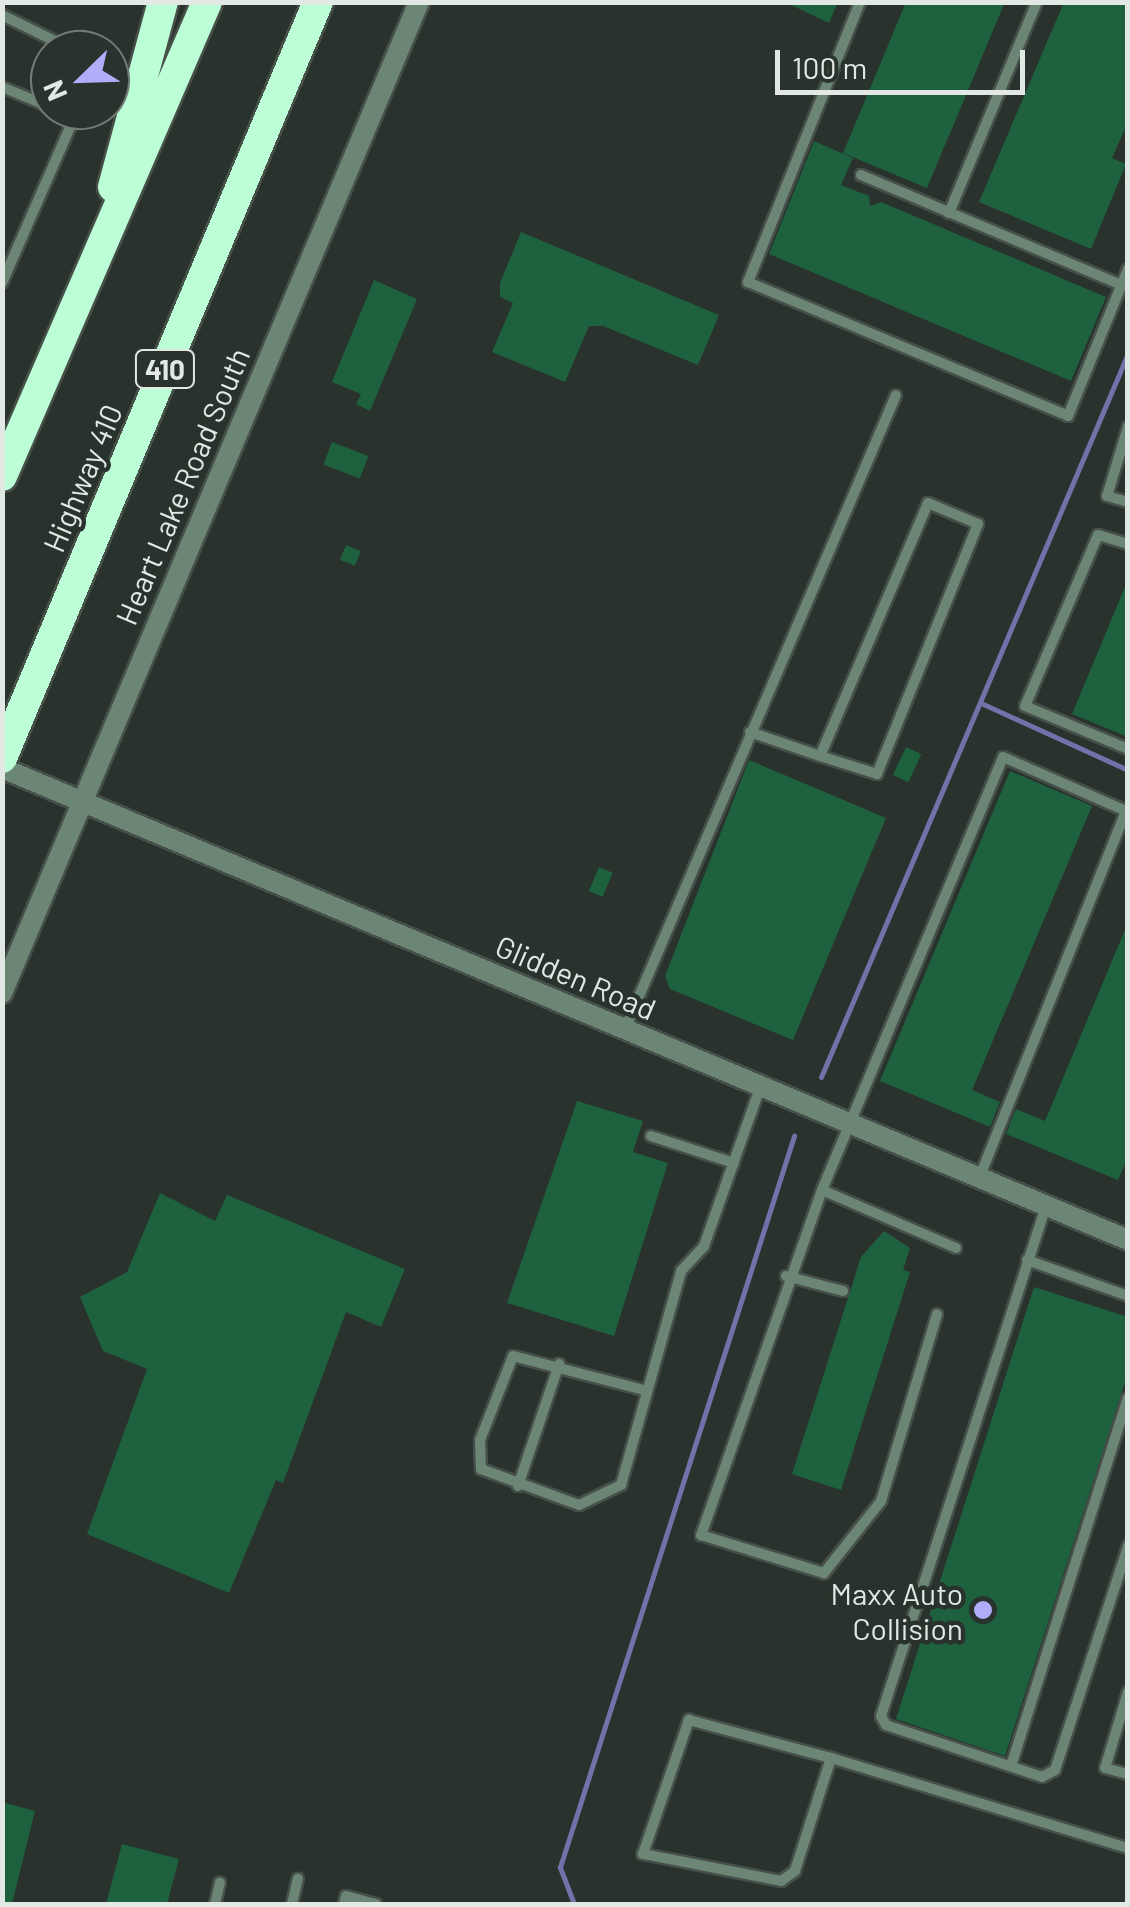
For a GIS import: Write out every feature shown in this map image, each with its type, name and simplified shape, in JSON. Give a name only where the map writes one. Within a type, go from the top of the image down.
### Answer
[{"type":"highway","points":[[103,236],[134,87],[164,2]]},
{"type":"highway","points":[[2,476],[207,2]]},
{"type":"highway","name":"Highway 410","points":[[8,746],[318,2]]},
{"type":"street","name":"Heart Lake Road South","points":[[2,993],[419,2]]},
{"type":"street","name":"Glidden Road","points":[[2,768],[1128,1240]]},
{"type":"lane","points":[[860,2],[748,282],[1068,416],[1128,269]]},
{"type":"lane","points":[[949,214],[1037,2]]},
{"type":"lane","points":[[2,15],[33,30]]},
{"type":"lane","points":[[4,90],[30,100]]},
{"type":"lane","points":[[2,283],[69,130]]},
{"type":"lane","points":[[861,175],[1121,284]]},
{"type":"lane","points":[[624,1030],[896,395]]},
{"type":"lane","points":[[1128,427],[1107,496],[1128,502]]},
{"type":"lane","points":[[750,732],[820,756],[877,774],[978,524],[928,503],[820,756]]},
{"type":"lane","points":[[1128,544],[1098,534],[1025,706],[1128,749]]},
{"type":"lane","points":[[937,1314],[881,1502],[824,1573],[702,1535],[786,1276],[854,1127],[862,1087],[1002,757],[1127,811],[979,1178]]},
{"type":"lane","points":[[644,1390],[558,1364],[513,1356],[485,1425],[481,1469],[518,1486],[579,1505],[613,1496],[634,1451],[644,1390],[681,1271],[704,1246],[760,1088]]},
{"type":"lane","points":[[651,1136],[734,1162]]},
{"type":"lane","points":[[822,1190],[956,1248]]},
{"type":"lane","points":[[1046,1206],[881,1716],[886,1726],[1042,1776],[1055,1770],[1128,1546]]},
{"type":"lane","points":[[1028,1260],[1128,1296]]},
{"type":"lane","points":[[786,1276],[842,1291]]},
{"type":"lane","points":[[518,1486],[558,1364]]},
{"type":"lane","points":[[1011,1766],[1128,1398]]},
{"type":"lane","points":[[1128,1692],[1105,1768],[1128,1774]]},
{"type":"lane","points":[[832,1758],[794,1871],[780,1881],[643,1854],[689,1720],[832,1758],[1128,1848]]},
{"type":"lane","points":[[292,1904],[298,1878]]},
{"type":"lane","points":[[215,1904],[220,1883]]},
{"type":"lane","points":[[344,1904],[346,1896],[376,1904]]},
{"type":"building","points":[[785,2],[838,2],[829,23]]},
{"type":"building","points":[[906,2],[1005,2],[927,188],[843,153]]},
{"type":"building","points":[[1064,2],[1128,2],[1128,122],[1112,158],[1126,164],[1091,249],[979,202]]},
{"type":"building","points":[[814,141],[853,158],[841,185],[869,196],[870,206],[881,202],[1106,297],[1071,381],[769,254]]},
{"type":"building","points":[[521,232],[719,315],[698,365],[603,326],[589,326],[565,382],[492,352],[513,303],[500,297],[500,283]]},
{"type":"building","points":[[374,280],[417,299],[370,411],[356,404],[361,394],[332,382]]},
{"type":"building","points":[[332,442],[368,456],[360,478],[323,464]]},
{"type":"building","points":[[346,545],[361,551],[355,566],[340,560]]},
{"type":"building","points":[[1128,582],[1128,737],[1072,714]]},
{"type":"building","points":[[906,747],[921,754],[908,782],[893,775]]},
{"type":"building","points":[[749,760],[886,818],[793,1040],[670,989],[665,976]]},
{"type":"building","points":[[1010,771],[1092,806],[972,1090],[1000,1102],[990,1127],[880,1081]]},
{"type":"building","points":[[599,867],[613,873],[603,897],[589,891]]},
{"type":"building","points":[[1127,925],[1128,1157],[1118,1180],[1006,1134],[1016,1109],[1045,1121]]},
{"type":"building","points":[[577,1101],[643,1121],[633,1152],[668,1163],[614,1336],[507,1303]]},
{"type":"building","points":[[160,1193],[215,1221],[227,1195],[405,1269],[381,1327],[346,1312],[283,1483],[276,1480],[229,1593],[87,1534],[147,1369],[103,1351],[80,1297],[127,1272]]},
{"type":"building","points":[[884,1231],[910,1248],[903,1270],[910,1272],[841,1490],[792,1474],[861,1257]]},
{"type":"building","points":[[1034,1287],[1128,1317],[1128,1373],[1005,1756],[896,1719]]},
{"type":"building","points":[[2,1802],[35,1811],[12,1904],[2,1904]]},
{"type":"building","points":[[122,1844],[179,1859],[167,1904],[106,1904]]},
{"type":"waterway","points":[[821,1077],[1128,353]]},
{"type":"waterway","points":[[981,703],[1128,770]]},
{"type":"waterway","points":[[574,1904],[560,1867],[794,1136]]},
{"type":"place","name":"Maxx Auto Collision","points":[[983,1610]]}]
